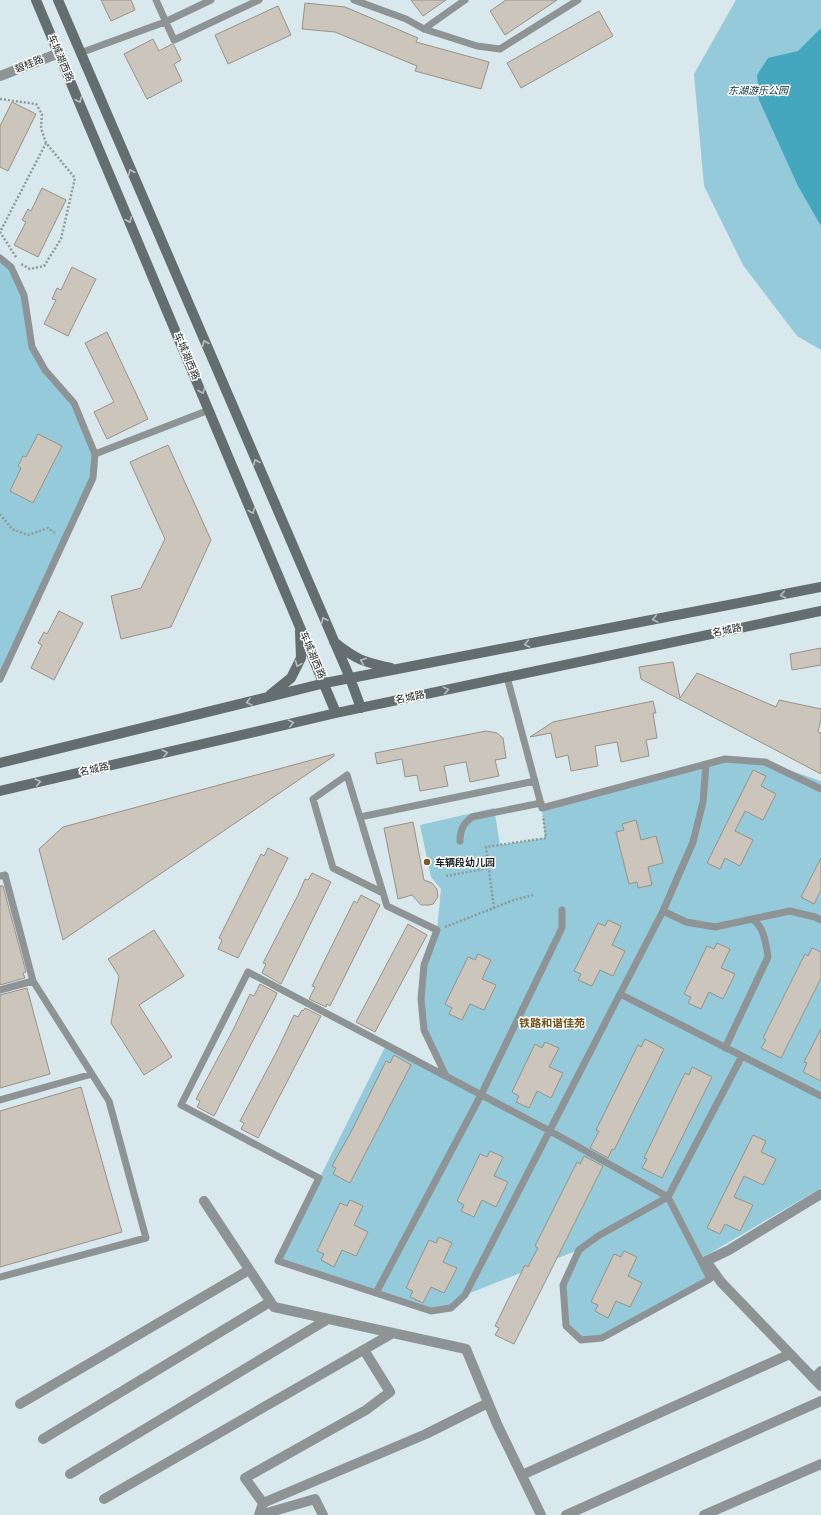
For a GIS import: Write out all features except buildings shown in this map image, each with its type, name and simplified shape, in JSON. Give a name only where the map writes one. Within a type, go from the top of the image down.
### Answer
[{"type":"street","name":"车城湖西路","points":[[36,0],[325,683],[336,713]]},
{"type":"street","name":"车城湖西路","points":[[58,0],[350,678],[361,708]]},
{"type":"street","name":"碧桂路","points":[[0,76],[59,53]]},
{"type":"street","points":[[0,763],[325,683],[821,587]]},
{"type":"street","name":"名城路","points":[[0,791],[336,713],[821,611]]},
{"type":"street","points":[[266,698],[291,678],[301,658],[300,625]]},
{"type":"street","points":[[333,641],[352,656],[366,663],[397,669]]},
{"type":"street","points":[[819,1379],[790,1354],[721,1282],[706,1261],[729,1250],[821,1194]]},
{"type":"street","points":[[204,1200],[274,1307],[466,1349],[488,1403],[541,1515]]},
{"type":"street","points":[[20,1404],[249,1270]]},
{"type":"street","points":[[43,1439],[270,1302]]},
{"type":"street","points":[[70,1474],[328,1319]]},
{"type":"street","points":[[104,1499],[393,1333]]},
{"type":"street","points":[[263,1503],[245,1478],[366,1410],[390,1392],[364,1350]]},
{"type":"street","points":[[522,1475],[790,1354]]},
{"type":"street","points":[[566,1515],[821,1401]]},
{"type":"street","points":[[259,1515],[263,1503],[426,1434],[488,1403]]},
{"type":"street","points":[[704,1515],[821,1464]]},
{"type":"street","points":[[259,1515],[315,1499],[323,1515]]},
{"type":"lane","points":[[156,0],[174,40],[259,0]]},
{"type":"lane","points":[[80,53],[165,22],[211,0]]},
{"type":"lane","points":[[354,0],[363,1],[406,19],[424,29],[476,46],[500,49],[578,0]]},
{"type":"lane","points":[[424,29],[465,0]]},
{"type":"lane","points":[[0,258],[11,267],[24,295],[32,347],[45,370],[74,403],[95,454],[93,478],[0,679]]},
{"type":"lane","points":[[95,454],[209,410]]},
{"type":"lane","points":[[507,677],[541,806]]},
{"type":"lane","points":[[460,841],[460,831],[466,822],[472,818],[541,806],[725,759],[765,762],[821,789]]},
{"type":"lane","points":[[706,764],[703,802],[693,842],[663,911],[550,1131],[465,1295],[452,1308],[431,1311],[278,1261],[319,1178],[181,1104],[248,972],[550,1131],[668,1197],[710,1279],[602,1338],[581,1340],[566,1326],[563,1285],[579,1250],[598,1236],[668,1197],[742,1056]]},
{"type":"lane","points":[[383,893],[333,868],[314,799],[347,775],[387,906],[437,930],[424,965],[421,999],[424,1030],[446,1077]]},
{"type":"lane","points":[[360,816],[535,781]]},
{"type":"lane","points":[[0,876],[5,875],[34,981],[109,1101],[146,1238],[0,1277]]},
{"type":"lane","points":[[376,1293],[481,1095],[562,928],[562,910]]},
{"type":"lane","points":[[663,911],[686,922],[715,927],[790,911],[815,917],[821,920]]},
{"type":"lane","points":[[725,1048],[768,957],[766,942],[758,923],[752,919]]},
{"type":"lane","points":[[0,990],[34,981]]},
{"type":"lane","points":[[620,994],[821,1096]]},
{"type":"lane","points":[[0,1100],[92,1074]]},
{"type":"path","points":[[0,99],[36,104],[42,114],[41,128],[46,143],[75,178],[61,239],[44,266],[30,269],[19,263],[0,232],[46,143]]},
{"type":"path","points":[[0,514],[12,529],[28,535],[48,528],[65,539]]},
{"type":"path","points":[[494,908],[486,847],[546,838],[541,806]]},
{"type":"path","points":[[446,876],[489,868]]},
{"type":"path","points":[[437,930],[532,895]]},
{"type":"green space","name":"东湖游乐公园","points":[[736,0],[821,0],[821,350],[797,336],[743,265],[704,186],[694,74]]},
{"type":"green space","points":[[0,258],[11,267],[24,295],[32,347],[74,403],[95,454],[93,478],[0,679]]},
{"type":"green space","points":[[725,759],[765,762],[821,781],[821,1188],[700,1259],[710,1279],[602,1338],[581,1340],[566,1326],[563,1285],[578,1250],[465,1295],[451,1308],[431,1311],[278,1261],[386,1045],[445,1076],[424,1030],[424,965],[437,930],[441,889],[431,877],[420,825],[494,808],[500,845],[545,838],[542,808]]},
{"type":"shaded area","points":[[821,28],[821,226],[798,186],[759,100],[757,75],[768,58],[798,51]]},
{"type":"place","name":"车辆段幼儿园","points":[[427,862]]},
{"type":"district","name":"铁路和谐佳苑","points":[[552,1023]]}]
